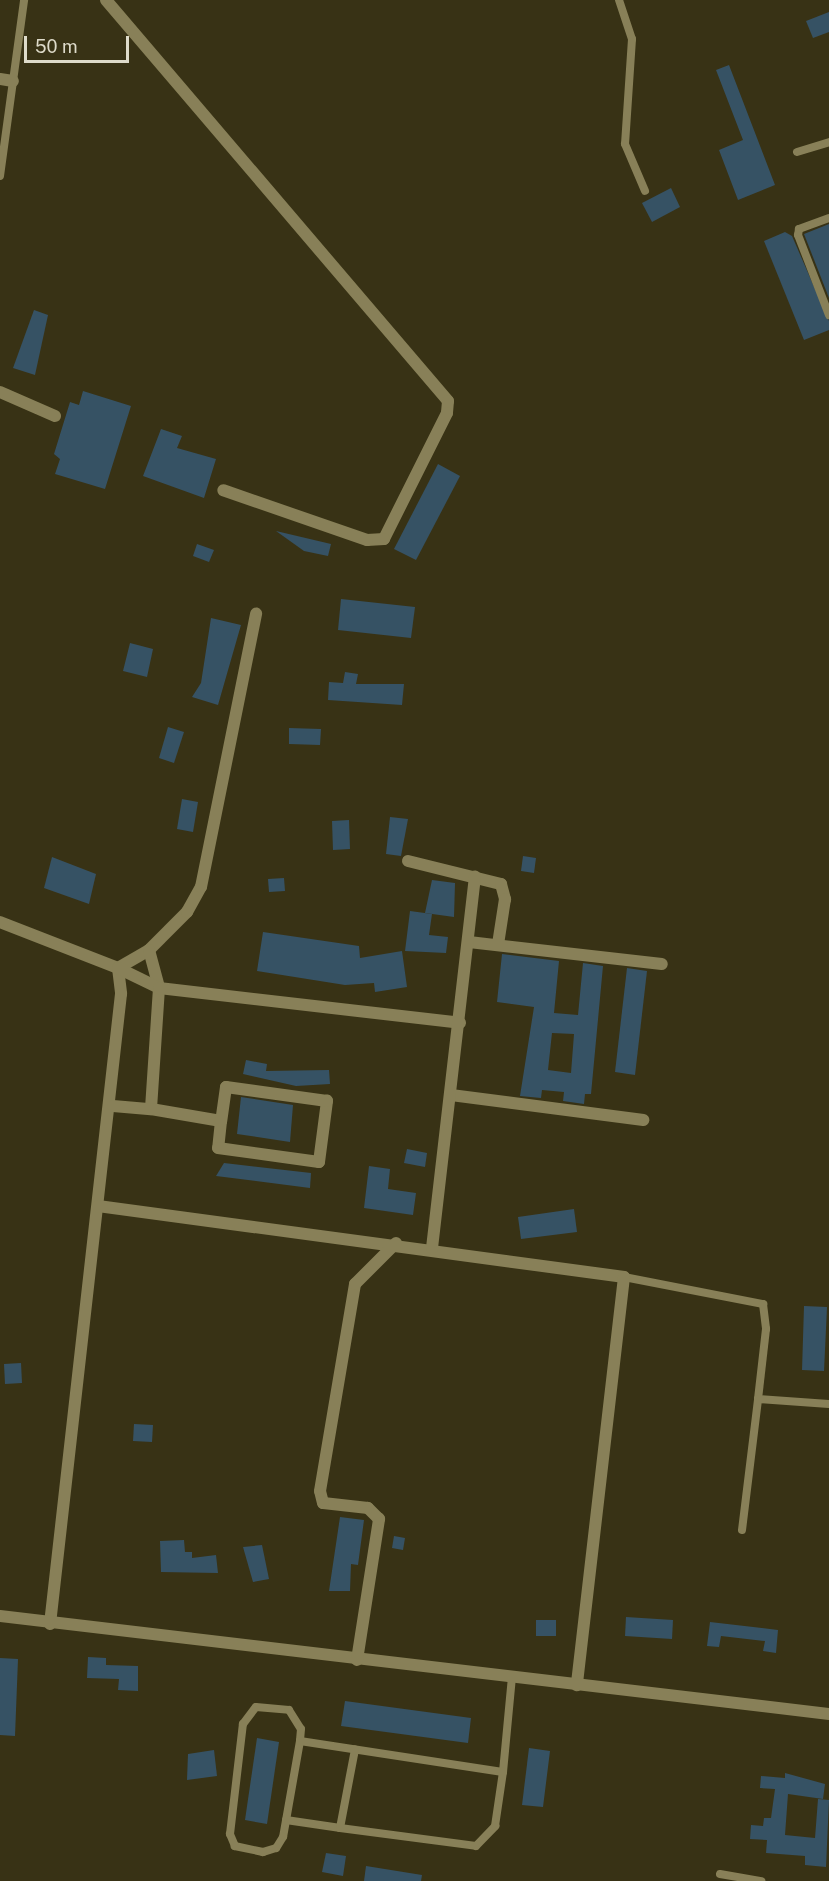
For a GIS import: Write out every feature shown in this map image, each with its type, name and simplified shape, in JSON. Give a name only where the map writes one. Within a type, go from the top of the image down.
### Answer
[{"type":"street","points":[[106,0],[448,401],[447,413],[384,539],[367,540],[223,490]]},
{"type":"street","points":[[0,79],[13,81]]},
{"type":"street","points":[[0,392],[55,416]]},
{"type":"street","points":[[118,968],[149,950],[187,912],[201,887],[256,613]]},
{"type":"street","points":[[408,861],[496,880],[504,889],[498,944]]},
{"type":"street","points":[[432,1248],[460,1023],[475,876]]},
{"type":"street","points":[[0,922],[118,968],[159,988],[460,1023]]},
{"type":"street","points":[[469,942],[662,964]]},
{"type":"street","points":[[149,950],[159,988],[151,1109]]},
{"type":"street","points":[[50,1624],[98,1206],[113,1106],[122,994],[118,968]]},
{"type":"street","points":[[226,1087],[327,1101],[319,1162],[218,1148],[221,1121],[226,1087]]},
{"type":"street","points":[[451,1095],[644,1120]]},
{"type":"street","points":[[113,1106],[151,1109],[221,1121]]},
{"type":"street","points":[[98,1206],[432,1248],[624,1277],[577,1685]]},
{"type":"street","points":[[357,1660],[379,1519],[368,1508],[323,1503],[320,1491],[355,1284],[396,1244]]},
{"type":"street","points":[[0,1616],[50,1624],[829,1714]]},
{"type":"lane","points":[[0,176],[24,0]]},
{"type":"lane","points":[[619,0],[632,39],[625,144],[645,191]]},
{"type":"lane","points":[[798,152],[829,142]]},
{"type":"lane","points":[[829,218],[800,229],[798,235],[829,315]]},
{"type":"lane","points":[[624,1277],[763,1304],[766,1329],[742,1530]]},
{"type":"lane","points":[[758,1399],[829,1404]]},
{"type":"lane","points":[[286,1820],[476,1846],[495,1826],[503,1772],[512,1677]]},
{"type":"lane","points":[[271,1705],[289,1710],[301,1729],[300,1741],[286,1820],[276,1848],[263,1852],[235,1846],[230,1834],[248,1712],[271,1705]]},
{"type":"lane","points":[[300,1741],[503,1772]]},
{"type":"lane","points":[[340,1828],[355,1749]]},
{"type":"lane","points":[[720,1874],[761,1881]]},
{"type":"building","points":[[829,12],[829,32],[813,38],[806,21]]},
{"type":"building","points":[[729,65],[775,185],[738,200],[719,150],[743,140],[716,70]]},
{"type":"building","points":[[671,188],[680,207],[652,222],[642,203]]},
{"type":"building","points":[[829,224],[829,298],[804,234]]},
{"type":"building","points":[[785,232],[792,236],[829,321],[829,330],[804,340],[764,241]]},
{"type":"building","points":[[34,310],[48,315],[35,375],[13,368]]},
{"type":"building","points":[[83,391],[131,406],[105,489],[55,474],[60,459],[54,454],[70,402],[79,405]]},
{"type":"building","points":[[161,429],[182,436],[177,448],[216,459],[204,498],[143,476]]},
{"type":"building","points":[[438,464],[460,476],[416,560],[394,549]]},
{"type":"building","points":[[276,531],[331,544],[328,556],[304,551]]},
{"type":"building","points":[[197,544],[214,550],[209,562],[193,556]]},
{"type":"building","points":[[341,599],[415,607],[411,638],[338,630]]},
{"type":"building","points":[[211,618],[241,625],[218,705],[192,697],[201,683]]},
{"type":"building","points":[[130,643],[153,649],[147,677],[123,671]]},
{"type":"building","points":[[345,672],[358,674],[356,684],[404,684],[402,705],[328,700],[329,682],[343,683]]},
{"type":"building","points":[[168,727],[184,732],[174,763],[159,758]]},
{"type":"building","points":[[289,728],[321,729],[320,745],[289,744]]},
{"type":"building","points":[[182,799],[198,802],[193,832],[177,829]]},
{"type":"building","points":[[390,817],[408,819],[401,856],[386,854]]},
{"type":"building","points":[[349,820],[350,849],[333,850],[332,821]]},
{"type":"building","points":[[523,856],[536,858],[534,873],[521,871]]},
{"type":"building","points":[[52,857],[96,874],[89,904],[44,888]]},
{"type":"building","points":[[284,878],[285,891],[269,892],[268,879]]},
{"type":"building","points":[[432,880],[455,883],[454,917],[425,913]]},
{"type":"building","points":[[410,911],[432,914],[429,935],[448,937],[446,953],[405,951]]},
{"type":"building","points":[[263,932],[359,946],[360,958],[402,951],[407,987],[375,992],[374,983],[345,985],[257,971]]},
{"type":"building","points":[[502,954],[559,961],[554,1013],[578,1015],[583,963],[603,966],[591,1094],[585,1094],[584,1104],[563,1101],[564,1092],[542,1090],[541,1098],[520,1096],[534,1007],[497,1002]],"holes":[[[552,1033],[574,1034],[571,1073],[548,1070]]]},
{"type":"building","points":[[627,968],[647,971],[635,1075],[615,1072]]},
{"type":"building","points":[[246,1060],[267,1064],[266,1071],[329,1070],[330,1084],[296,1086],[243,1074]]},
{"type":"building","points":[[241,1097],[293,1105],[290,1142],[237,1134]]},
{"type":"building","points":[[407,1149],[427,1153],[425,1167],[404,1163]]},
{"type":"building","points":[[224,1163],[311,1173],[310,1188],[216,1176]]},
{"type":"building","points":[[369,1166],[390,1169],[388,1189],[416,1193],[413,1215],[364,1208]]},
{"type":"building","points":[[574,1209],[577,1232],[521,1239],[518,1217]]},
{"type":"building","points":[[804,1306],[827,1307],[824,1371],[802,1370]]},
{"type":"building","points":[[21,1363],[22,1383],[5,1384],[4,1364]]},
{"type":"building","points":[[134,1424],[153,1425],[152,1442],[133,1441]]},
{"type":"building","points":[[340,1517],[364,1520],[358,1565],[351,1564],[350,1591],[329,1591]]},
{"type":"building","points":[[394,1536],[405,1538],[403,1550],[392,1548]]},
{"type":"building","points":[[184,1540],[185,1552],[192,1552],[192,1558],[216,1555],[218,1573],[161,1572],[160,1541]]},
{"type":"building","points":[[262,1545],[269,1579],[253,1582],[243,1547]]},
{"type":"building","points":[[626,1617],[673,1620],[672,1639],[625,1636]]},
{"type":"building","points":[[536,1620],[556,1620],[556,1636],[536,1636]]},
{"type":"building","points":[[710,1622],[778,1630],[776,1653],[763,1651],[765,1641],[721,1636],[719,1647],[707,1646]]},
{"type":"building","points":[[88,1657],[106,1658],[106,1665],[138,1666],[138,1691],[118,1690],[119,1679],[87,1678]]},
{"type":"building","points":[[0,1658],[18,1659],[15,1736],[0,1735]]},
{"type":"building","points":[[345,1701],[471,1718],[468,1743],[341,1726]]},
{"type":"building","points":[[257,1738],[279,1742],[267,1824],[245,1820]]},
{"type":"building","points":[[529,1748],[550,1751],[543,1807],[522,1805]]},
{"type":"building","points":[[214,1750],[217,1776],[187,1780],[188,1754]]},
{"type":"building","points":[[785,1773],[825,1784],[823,1799],[788,1794],[785,1835],[815,1838],[818,1799],[829,1800],[826,1867],[805,1865],[805,1856],[766,1853],[767,1840],[750,1839],[751,1825],[763,1826],[764,1818],[771,1818],[775,1789],[760,1788],[761,1776],[785,1778]]},
{"type":"building","points":[[326,1853],[346,1856],[343,1876],[322,1872]]},
{"type":"building","points":[[366,1866],[422,1875],[421,1881],[364,1881]]}]
